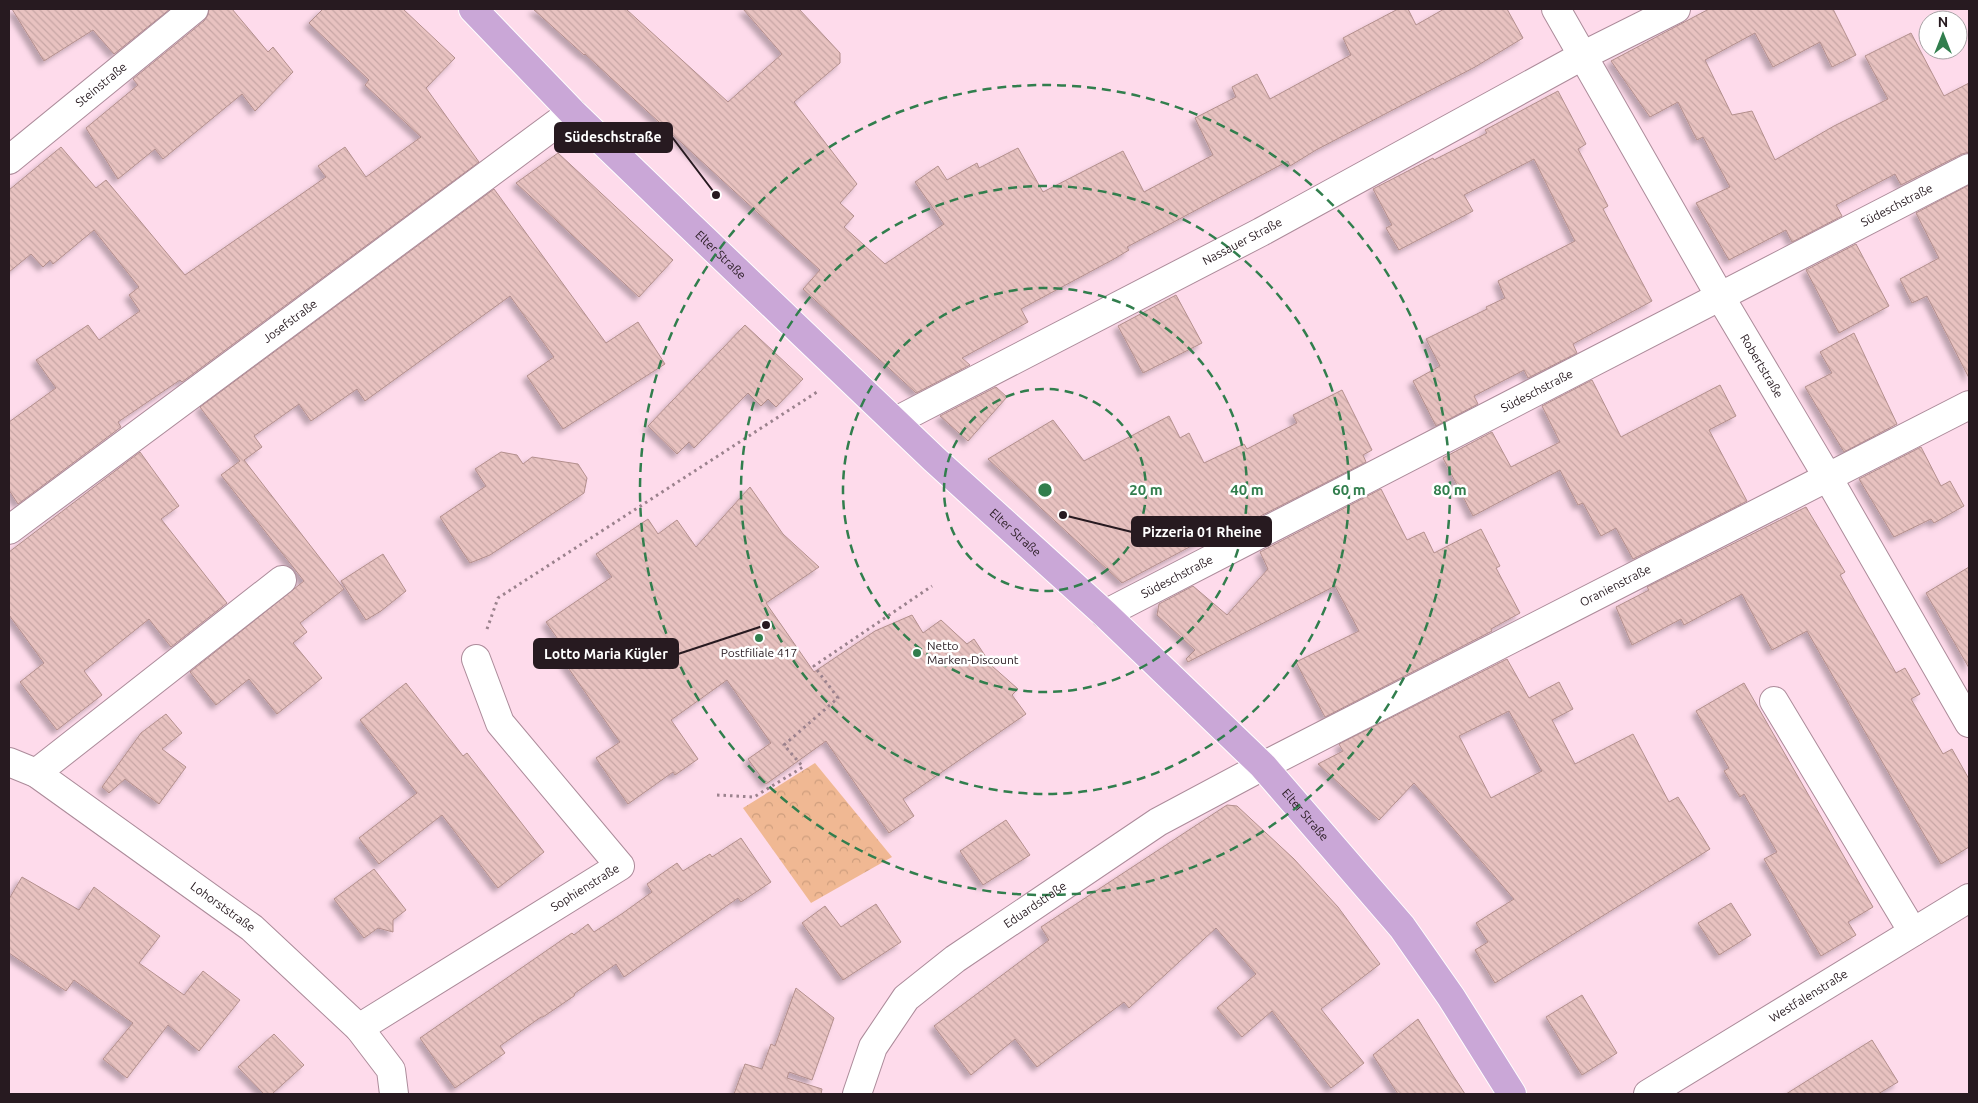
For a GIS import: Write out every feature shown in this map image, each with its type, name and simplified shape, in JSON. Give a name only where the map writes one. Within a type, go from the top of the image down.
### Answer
[{"type":"main road","name":"Elter Straße","points":[[473,9],[572,112],[845,374],[934,459],[1105,614],[1263,766],[1402,927],[1451,996],[1512,1094]]},
{"type":"street","name":"Steinstraße","points":[[9,160],[194,9]]},
{"type":"street","name":"Robertstraße","points":[[1556,9],[1584,55],[1721,298],[1827,476],[1969,723]]},
{"type":"street","name":"Nassauer Straße","points":[[896,421],[1260,232],[1584,55],[1676,9]]},
{"type":"street","name":"Josefstraße","points":[[9,530],[572,112]]},
{"type":"street","name":"Südeschstraße","points":[[1105,614],[1721,298],[1969,168]]},
{"type":"street","name":"Oranienstraße","points":[[1263,766],[1969,405]]},
{"type":"street","points":[[36,774],[282,580]]},
{"type":"street","name":"Sophienstraße","points":[[359,1028],[620,866],[500,723],[476,659]]},
{"type":"street","points":[[1774,701],[1913,932]]},
{"type":"street","name":"Lohorststraße","points":[[9,762],[36,774],[252,928],[359,1028],[391,1070],[394,1094]]},
{"type":"street","name":"Eduardstraße","points":[[856,1094],[872,1047],[906,998],[955,959],[1158,822],[1263,766]]},
{"type":"street","name":"Westfalenstraße","points":[[1648,1094],[1969,898]]},
{"type":"path","points":[[476,659],[498,598],[845,374]]},
{"type":"path","points":[[717,795],[754,797],[803,767],[784,745],[838,698],[814,666],[932,586]]},
{"type":"green space","points":[[815,763],[892,857],[811,903],[743,808]]},
{"type":"building","points":[[12,9],[170,9],[114,54],[93,30],[44,61]]},
{"type":"building","points":[[209,9],[232,9],[268,52],[273,47],[293,72],[255,111],[242,94],[163,159],[155,149],[118,179],[86,128],[138,85],[133,79],[204,21]]},
{"type":"building","points":[[323,9],[403,9],[455,58],[426,88],[479,162],[182,382],[180,380],[118,422],[121,427],[18,504],[9,490],[9,422],[56,388],[36,360],[88,325],[99,340],[140,311],[129,295],[139,287],[94,230],[53,264],[50,260],[43,267],[31,254],[9,272],[9,190],[61,147],[96,188],[106,180],[185,275],[326,177],[318,166],[345,147],[366,177],[421,137],[365,85],[369,80],[309,23]]},
{"type":"building","points":[[533,9],[626,9],[728,102],[782,54],[743,9],[799,9],[840,53],[840,63],[794,102],[857,184],[840,203],[854,216],[844,227],[885,264],[944,224],[915,182],[938,166],[947,180],[977,163],[979,168],[1018,148],[1043,192],[1123,151],[1144,192],[1213,155],[1195,118],[1236,97],[1232,87],[1257,74],[1270,99],[1351,55],[1343,38],[1398,9],[1408,9],[1416,25],[1444,9],[1507,9],[1523,38],[1475,67],[1316,150],[1290,166],[1288,161],[1127,247],[1129,250],[1114,259],[1021,309],[1028,322],[962,358],[970,365],[916,393],[803,289],[820,270],[585,54]]},
{"type":"building","points":[[1709,9],[1833,9],[1856,55],[1832,67],[1820,42],[1773,67],[1755,33],[1705,60],[1732,115],[1752,111],[1775,160],[1834,126],[1888,99],[1865,56],[1911,33],[1918,46],[1918,60],[1925,60],[1944,96],[1969,83],[1969,152],[1901,185],[1895,174],[1836,205],[1842,216],[1792,242],[1786,230],[1729,260],[1696,203],[1730,187],[1703,137],[1697,140],[1678,102],[1650,117],[1611,61]]},
{"type":"building","points":[[1558,91],[1586,144],[1578,149],[1608,206],[1603,209],[1652,301],[1573,344],[1577,353],[1528,378],[1524,370],[1474,396],[1478,404],[1436,426],[1413,381],[1440,366],[1426,339],[1505,298],[1498,281],[1575,241],[1534,159],[1464,195],[1473,211],[1399,250],[1386,228],[1392,225],[1373,189],[1487,133],[1485,130]]},
{"type":"building","points":[[558,153],[673,260],[639,297],[516,183]]},
{"type":"building","points":[[1969,185],[1969,378],[1927,296],[1912,303],[1900,279],[1939,258],[1916,213]]},
{"type":"building","points":[[494,189],[606,343],[638,322],[665,364],[563,429],[527,376],[554,357],[510,296],[365,401],[357,389],[311,421],[299,404],[254,436],[262,447],[244,460],[344,589],[300,623],[307,632],[293,643],[322,678],[277,714],[249,679],[216,705],[190,672],[304,581],[221,475],[240,461],[200,407]]},
{"type":"building","points":[[1856,244],[1889,306],[1839,333],[1806,270]]},
{"type":"building","points":[[1176,295],[1202,343],[1143,373],[1118,326]]},
{"type":"building","points":[[745,325],[803,379],[776,407],[768,399],[761,406],[748,393],[694,448],[689,442],[677,454],[648,426]]},
{"type":"building","points":[[1854,333],[1897,424],[1844,452],[1805,387],[1832,373],[1820,352]]},
{"type":"building","points":[[1592,380],[1621,437],[1720,385],[1736,416],[1709,430],[1747,501],[1633,559],[1616,528],[1601,536],[1583,503],[1578,505],[1560,470],[1473,516],[1443,458],[1492,432],[1511,467],[1560,442],[1542,406]]},
{"type":"building","points":[[996,387],[1007,397],[968,441],[940,416]]},
{"type":"building","points":[[1342,390],[1372,450],[1363,455],[1366,462],[1245,524],[1242,519],[1122,583],[988,459],[1053,420],[1084,461],[1169,416],[1180,438],[1189,433],[1204,463],[1244,444],[1247,449],[1297,423],[1293,415]]},
{"type":"building","points":[[1921,447],[1941,486],[1950,481],[1964,506],[1934,523],[1931,519],[1894,537],[1859,479]]},
{"type":"building","points":[[140,452],[179,506],[161,519],[227,603],[171,647],[149,619],[84,671],[102,695],[57,730],[20,682],[44,663],[9,615],[9,552]]},
{"type":"building","points":[[501,452],[517,455],[523,464],[532,457],[578,464],[587,478],[584,493],[490,555],[470,563],[440,517],[486,486],[475,469]]},
{"type":"building","points":[[750,487],[783,534],[819,567],[766,603],[814,672],[875,631],[912,615],[923,633],[941,620],[967,644],[974,639],[992,666],[1018,689],[1012,695],[1026,714],[903,799],[914,816],[889,833],[826,741],[766,784],[748,759],[771,743],[727,680],[671,720],[698,759],[675,775],[673,772],[628,804],[596,758],[620,742],[562,659],[560,642],[546,622],[612,577],[596,554],[648,519],[658,534],[677,520],[696,547]]},
{"type":"building","points":[[1381,489],[1407,540],[1424,532],[1434,553],[1481,529],[1500,566],[1496,568],[1520,613],[1491,629],[1492,631],[1325,717],[1296,662],[1359,631],[1335,586],[1188,662],[1186,659],[1195,650],[1157,615],[1159,604],[1193,586],[1227,615],[1268,569],[1260,552]]},
{"type":"building","points":[[1806,507],[1845,572],[1840,575],[1896,673],[1905,668],[1920,694],[1911,699],[1943,754],[1952,749],[1969,779],[1969,847],[1941,864],[1807,631],[1772,650],[1742,594],[1684,625],[1681,619],[1632,645],[1616,607],[1649,590],[1647,587]]},
{"type":"building","points":[[383,554],[406,591],[381,611],[366,620],[341,581]]},
{"type":"building","points":[[1969,567],[1969,668],[1926,593]]},
{"type":"building","points":[[1507,659],[1529,698],[1559,682],[1573,709],[1552,720],[1575,764],[1633,734],[1669,802],[1678,797],[1710,849],[1495,983],[1475,950],[1488,942],[1476,923],[1514,899],[1414,783],[1379,820],[1318,764],[1343,751],[1339,744]],"holes":[[[1509,711],[1542,771],[1491,798],[1459,736]]]},
{"type":"building","points":[[406,683],[463,756],[467,753],[544,852],[498,888],[442,815],[379,864],[359,838],[417,793],[360,720]]},
{"type":"building","points":[[1744,683],[1873,907],[1848,922],[1856,935],[1821,956],[1764,859],[1777,852],[1744,794],[1740,797],[1724,771],[1729,768],[1696,711]]},
{"type":"building","points":[[166,714],[182,733],[162,749],[186,767],[159,804],[125,779],[109,793],[102,787],[141,733]]},
{"type":"building","points":[[1227,805],[1237,806],[1294,859],[1338,907],[1380,964],[1321,1009],[1364,1063],[1331,1088],[1272,1011],[1242,1037],[1217,1008],[1256,974],[1216,928],[1129,1008],[1124,1002],[1037,1067],[1015,1039],[971,1075],[934,1026],[1049,940],[1041,927]]},
{"type":"building","points":[[1006,820],[1030,855],[983,885],[960,851]]},
{"type":"building","points":[[741,838],[771,882],[741,902],[738,898],[624,977],[616,964],[575,993],[574,996],[500,1046],[505,1053],[455,1088],[420,1038],[572,933],[574,935],[588,924],[594,932],[623,913],[652,892],[647,884],[677,863],[683,871],[710,854],[712,857]]},
{"type":"building","points":[[374,869],[406,910],[393,920],[393,932],[378,928],[364,938],[334,899]]},
{"type":"building","points":[[22,877],[79,910],[94,887],[160,936],[139,963],[184,995],[203,971],[240,1000],[199,1051],[168,1025],[127,1078],[103,1059],[133,1023],[74,980],[66,991],[9,953],[9,899]]},
{"type":"building","points":[[1731,903],[1751,935],[1719,955],[1698,923]]},
{"type":"building","points":[[876,904],[901,942],[843,980],[802,923],[825,906],[841,927]]},
{"type":"building","points":[[796,988],[834,1018],[812,1080],[789,1072],[787,1078],[822,1089],[821,1094],[734,1094],[745,1064],[762,1069],[771,1044],[775,1046]]},
{"type":"building","points":[[1582,995],[1617,1053],[1582,1075],[1546,1017]]},
{"type":"building","points":[[1418,1019],[1465,1094],[1398,1094],[1373,1055]]},
{"type":"building","points":[[274,1034],[304,1065],[272,1094],[264,1094],[238,1067]]},
{"type":"building","points":[[1872,1040],[1898,1082],[1878,1094],[1786,1094]]},
{"type":"place","name":"Südeschstraße","points":[[716,195]]},
{"type":"place","name":"Pizzeria 01 Rheine","points":[[1063,515]]},
{"type":"place","name":"Lotto Maria Kügler","points":[[766,625]]},
{"type":"place","name":"Postfiliale 417","points":[[759,638]]},
{"type":"place","name":"Netto Marken-Discount","points":[[917,653]]}]
